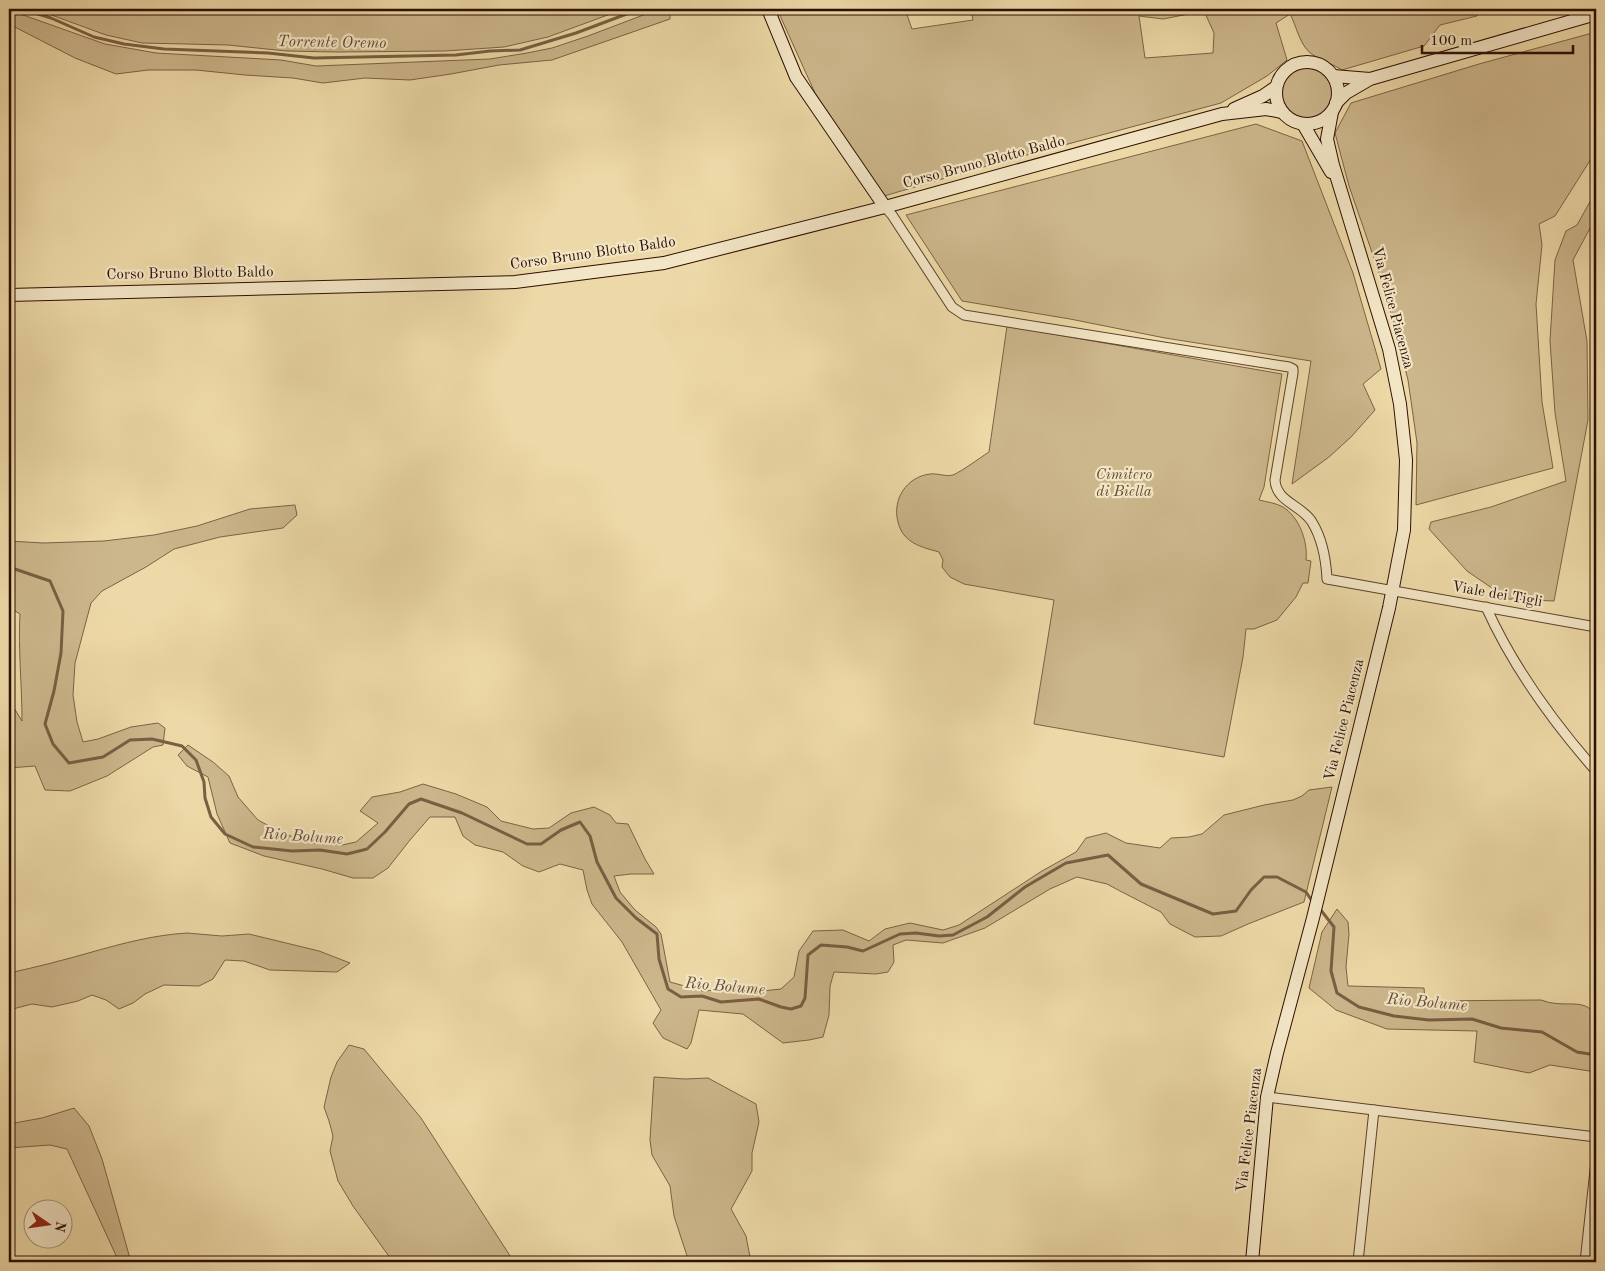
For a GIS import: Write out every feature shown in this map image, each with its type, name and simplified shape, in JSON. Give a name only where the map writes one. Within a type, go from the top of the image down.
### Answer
[{"type":"main road","points":[[768,9],[796,77],[885,207]]},
{"type":"main road","points":[[1334,107],[1338,94],[1337,84],[1327,69],[1319,64],[1301,62],[1284,70],[1276,87],[1277,105],[1282,112],[1295,122],[1311,124],[1319,122],[1334,107],[1346,93],[1370,79],[1596,14]]},
{"type":"main road","points":[[1333,76],[1370,79]]},
{"type":"main road","name":"Corso Bruno Blotto Baldo","points":[[9,294],[515,282],[664,263],[885,207],[1222,114],[1263,96],[1276,87]]},
{"type":"main road","name":"Via Felice Piacenza","points":[[1252,1262],[1267,1097],[1319,895],[1392,591],[1404,530],[1406,460],[1400,404],[1388,349],[1327,139],[1334,107]]},
{"type":"main road","name":"Corso Bruno Blotto Baldo","points":[[1222,114],[1266,109],[1282,112]]},
{"type":"main road","name":"Via Felice Piacenza","points":[[1303,124],[1340,186]]},
{"type":"street","name":"Viale dei Tigli","points":[[885,207],[952,307],[964,315],[1292,369],[1293,374],[1275,480],[1276,489],[1283,498],[1312,521],[1326,557],[1327,579],[1596,627]]},
{"type":"street","points":[[1486,607],[1495,627],[1533,690],[1570,742],[1596,771]]},
{"type":"street","points":[[1267,1097],[1596,1137]]},
{"type":"street","points":[[1358,1262],[1374,1110]]},
{"type":"street","points":[[1585,1262],[1596,1162]]},
{"type":"green space","points":[[35,9],[624,9],[548,37],[504,47],[445,51],[337,52],[286,51],[228,45],[142,43],[106,35]]},
{"type":"green space","points":[[659,9],[670,9],[670,19],[552,60],[499,65],[410,80],[365,78],[323,83],[293,78],[196,70],[148,70],[116,74],[75,58],[9,24],[9,10],[105,44],[156,53],[281,60],[316,66],[490,59],[527,53],[552,48],[588,36]]},
{"type":"green space","points":[[777,9],[905,9],[912,29],[973,20],[971,9],[1476,9],[1477,16],[1440,25],[1424,46],[1342,70],[1316,57],[1305,47],[1290,14],[1276,23],[1287,60],[1267,76],[1221,103],[997,163],[884,196],[815,93]],"holes":[[[1204,11],[1214,33],[1213,53],[1145,58],[1139,16],[1163,19]]]},
{"type":"green space","points":[[1596,32],[1596,151],[1555,216],[1539,224],[1542,245],[1536,304],[1542,402],[1553,468],[1416,505],[1417,443],[1408,380],[1385,290],[1349,186],[1335,133],[1351,103],[1479,64]]},
{"type":"green space","points":[[1302,68],[1312,68],[1325,75],[1332,88],[1332,98],[1325,111],[1312,118],[1302,118],[1293,114],[1286,107],[1282,98],[1282,88],[1286,79],[1293,72]]},
{"type":"green space","points":[[1256,124],[1302,141],[1353,273],[1381,369],[1363,384],[1375,410],[1351,437],[1329,457],[1292,484],[1311,361],[1165,338],[1070,319],[962,301],[906,215]]},
{"type":"green space","points":[[1596,191],[1596,217],[1573,260],[1587,341],[1588,420],[1554,601],[1508,599],[1467,571],[1429,529],[1431,522],[1491,507],[1566,481],[1555,413],[1550,341],[1555,260],[1566,231],[1577,225]]},
{"type":"green space","name":"Cimitero di Biella","points":[[1007,326],[1282,374],[1264,487],[1259,500],[1283,507],[1289,511],[1298,523],[1306,545],[1306,560],[1311,561],[1308,583],[1303,583],[1296,597],[1277,620],[1254,629],[1246,629],[1243,657],[1224,757],[1034,724],[1054,600],[964,584],[950,577],[942,567],[943,560],[939,552],[914,543],[900,529],[897,506],[899,498],[908,485],[921,476],[930,474],[953,475],[989,452]]},
{"type":"green space","points":[[295,505],[297,515],[283,528],[220,537],[174,549],[102,591],[91,603],[75,663],[73,695],[77,722],[83,742],[98,739],[131,727],[158,723],[165,728],[163,745],[153,747],[107,776],[70,791],[45,790],[35,766],[9,768],[9,695],[11,703],[22,721],[20,614],[9,607],[9,541],[43,543],[104,541],[154,535],[197,526],[250,509]]},
{"type":"green space","points":[[188,745],[213,762],[229,776],[238,797],[258,820],[284,834],[313,843],[342,845],[356,842],[378,823],[360,811],[372,797],[400,792],[423,784],[456,794],[487,807],[501,821],[533,829],[549,828],[571,813],[594,807],[610,815],[616,823],[628,824],[654,874],[614,876],[620,892],[635,910],[656,927],[661,934],[670,982],[703,991],[728,989],[753,992],[781,989],[794,977],[799,951],[813,931],[843,930],[869,941],[885,929],[910,923],[943,930],[959,925],[1042,871],[1076,852],[1086,838],[1106,833],[1126,843],[1160,848],[1171,838],[1202,834],[1224,815],[1293,800],[1309,790],[1332,787],[1304,902],[1221,936],[1195,937],[1170,924],[1161,912],[1107,884],[1077,877],[1050,889],[985,928],[943,943],[906,940],[893,945],[894,962],[888,972],[876,974],[834,972],[830,986],[829,1015],[823,1037],[783,1043],[743,1014],[699,1010],[691,1043],[687,1049],[663,1038],[653,1023],[661,1010],[622,942],[592,904],[583,870],[560,864],[539,872],[523,866],[503,852],[475,845],[463,836],[455,817],[430,817],[388,868],[373,878],[353,878],[264,856],[230,843],[217,814],[208,777],[187,766],[178,755]]},
{"type":"green space","points":[[1337,909],[1348,922],[1349,934],[1346,967],[1348,986],[1424,988],[1425,1001],[1541,1000],[1559,1004],[1583,1005],[1588,1007],[1596,1016],[1596,1072],[1550,1065],[1529,1073],[1474,1062],[1477,1031],[1387,1029],[1336,1010],[1309,988],[1322,932]]},
{"type":"green space","points":[[187,933],[222,936],[249,934],[319,951],[350,963],[337,972],[270,970],[244,961],[225,960],[213,979],[199,986],[164,985],[119,1009],[106,1000],[92,995],[78,1001],[52,1007],[32,1004],[9,1010],[9,973],[139,940]]},
{"type":"green space","points":[[349,1045],[364,1049],[421,1118],[514,1262],[393,1262],[353,1206],[338,1181],[330,1151],[333,1136],[324,1107],[331,1077],[337,1062]]},
{"type":"green space","points":[[654,1077],[708,1078],[756,1104],[759,1122],[752,1153],[752,1171],[731,1209],[746,1236],[751,1262],[689,1262],[674,1216],[670,1186],[652,1155],[650,1140]]},
{"type":"green space","points":[[74,1108],[89,1126],[102,1159],[131,1262],[119,1262],[67,1149],[50,1145],[9,1148],[9,1124],[42,1118]]},
{"type":"waterway","name":"Torrente Oremo","points":[[22,9],[51,18],[94,37],[124,44],[164,49],[268,53],[314,58],[456,55],[520,50],[576,33],[640,9]]},
{"type":"waterway","name":"Rio Bolume","points":[[9,567],[50,581],[63,611],[61,653],[54,691],[45,724],[53,744],[69,763],[103,757],[130,740],[152,739],[182,746],[196,760],[204,782],[205,798],[211,817],[225,834],[253,847],[292,851],[320,850],[347,854],[367,849],[385,832],[409,804],[421,799],[462,813],[527,844],[541,844],[561,830],[580,822],[590,836],[597,862],[616,898],[636,918],[657,934],[659,959],[668,989],[681,997],[702,996],[721,1002],[759,999],[791,1009],[801,1006],[805,998],[808,955],[821,945],[847,947],[863,951],[900,934],[953,935],[987,917],[1025,887],[1066,863],[1108,855],[1141,884],[1213,914],[1236,911],[1251,890],[1264,877],[1277,877],[1306,892],[1312,901]]},
{"type":"waterway","name":"Rio Bolume","points":[[1320,909],[1334,927],[1331,971],[1337,993],[1359,1007],[1394,1016],[1429,1020],[1472,1019],[1501,1028],[1542,1032],[1577,1052],[1596,1055]]}]
